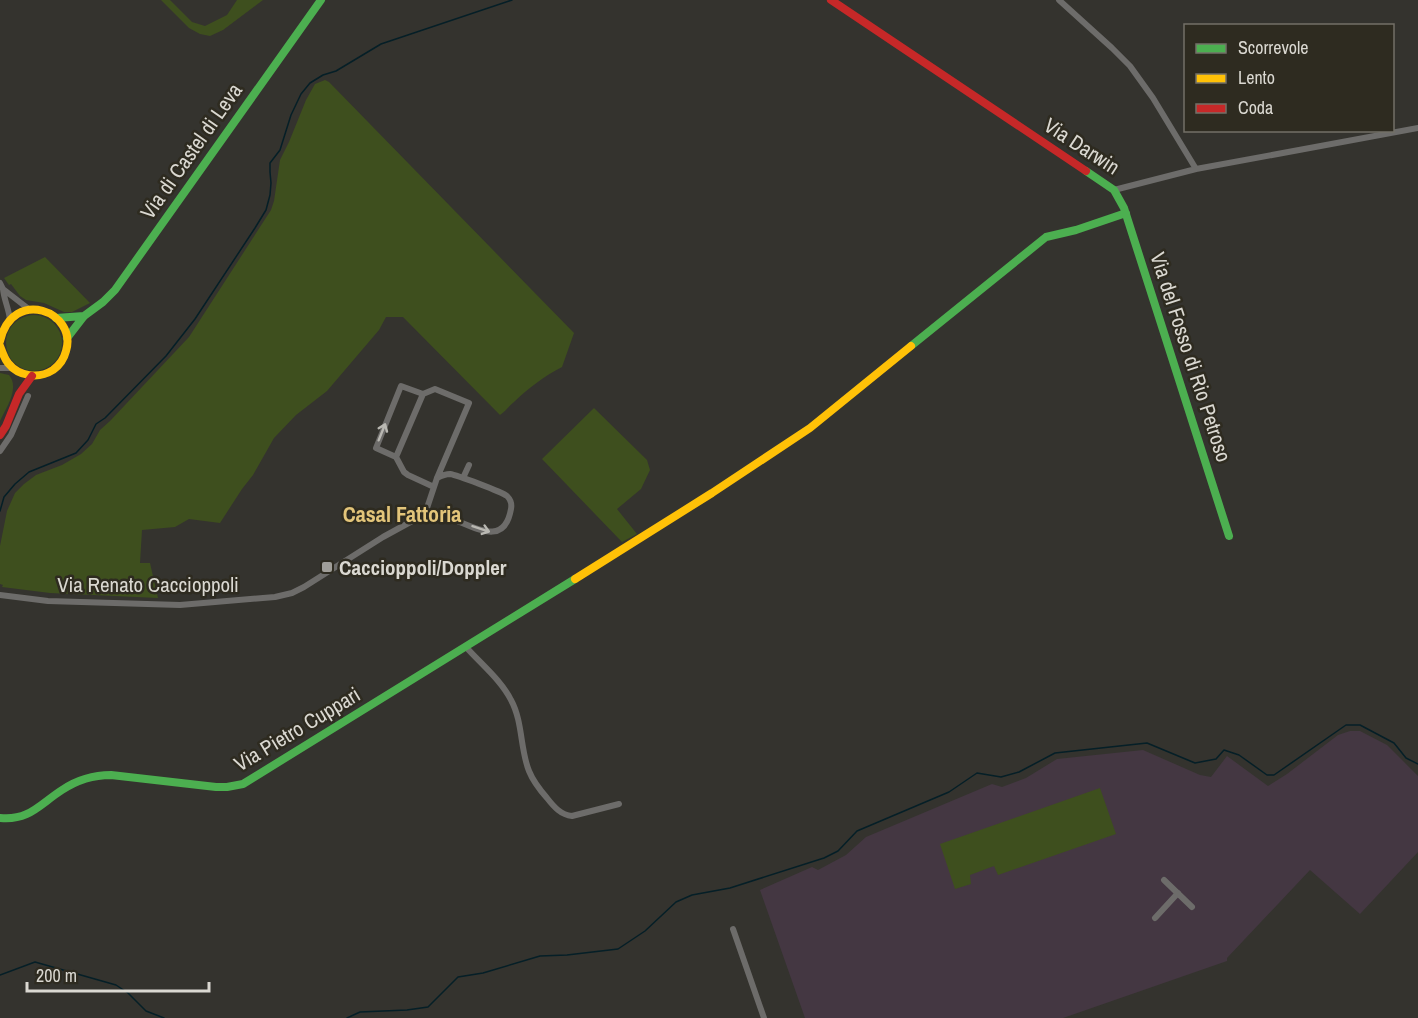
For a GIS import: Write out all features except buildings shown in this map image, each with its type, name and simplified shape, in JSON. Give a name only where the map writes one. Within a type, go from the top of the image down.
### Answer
[{"type":"street","name":"Via di Castel di Leva","points":[[67,338],[84,316],[115,290],[321,0]]},
{"type":"street","name":"Via Darwin","points":[[831,0],[1114,190],[1196,169],[1418,128]]},
{"type":"street","points":[[1059,0],[1113,48],[1134,72],[1153,98],[1196,169]]},
{"type":"street","name":"Via del Fosso di Rio Petroso","points":[[1114,190],[1126,213],[1229,536]]},
{"type":"street","name":"Via Pietro Cuppari","points":[[0,818],[10,820],[24,817],[68,786],[81,779],[94,776],[111,775],[216,788],[243,784],[712,493],[810,428],[1046,237],[1076,230],[1126,213]]},
{"type":"street","points":[[2,286],[30,310]]},
{"type":"street","points":[[2,286],[10,320]]},
{"type":"street","points":[[0,368],[13,369],[25,375],[41,376],[56,368],[65,355],[67,338],[56,318],[44,311],[30,310],[18,313],[4,328],[0,343],[3,357],[13,369],[24,395]]},
{"type":"street","points":[[56,318],[84,316]]},
{"type":"street","points":[[0,451],[11,435],[32,376]]},
{"type":"street","points":[[425,514],[434,487],[437,478],[469,403],[435,389],[423,394],[401,386],[376,448],[396,457],[406,474],[434,487]]},
{"type":"street","points":[[396,457],[423,394]]},
{"type":"street","points":[[0,435],[24,395]]},
{"type":"street","points":[[463,478],[469,465]]},
{"type":"street","points":[[425,514],[432,512],[488,532],[497,532],[503,527],[511,510],[510,499],[500,492],[450,474],[437,478]]},
{"type":"street","name":"Via Renato Caccioppoli","points":[[0,594],[48,602],[180,605],[275,597],[304,587],[382,537],[425,514]]},
{"type":"street","points":[[466,647],[511,699],[529,771],[555,808],[572,816],[619,804]]},
{"type":"street","points":[[1164,880],[1192,907]]},
{"type":"street","points":[[1155,918],[1178,893]]},
{"type":"street","points":[[733,929],[764,1018]]},
{"type":"shaded area","points":[[1360,731],[1387,745],[1418,776],[1418,852],[1360,914],[1310,870],[1227,958],[1227,961],[1063,1018],[805,1018],[760,890],[812,867],[818,870],[846,855],[866,837],[992,784],[1002,787],[1026,778],[1057,759],[1143,750],[1200,775],[1211,777],[1227,756],[1268,786],[1338,735]]},
{"type":"green space","points":[[161,0],[170,0],[192,22],[205,26],[227,15],[237,0],[263,0],[223,30],[210,36],[189,28]]},
{"type":"green space","points":[[325,80],[574,333],[562,367],[531,387],[500,415],[403,317],[386,317],[379,330],[327,391],[296,415],[274,438],[253,475],[220,523],[189,519],[175,527],[142,530],[140,563],[150,563],[158,598],[50,593],[2,587],[3,585],[0,584],[0,546],[7,511],[15,493],[36,475],[62,465],[81,454],[92,444],[100,430],[189,337],[271,210],[280,160],[315,84]]},
{"type":"green space","points":[[45,257],[90,303],[72,312],[64,312],[44,303],[26,300],[4,278]]},
{"type":"green space","points":[[28,315],[40,315],[50,319],[58,327],[62,343],[58,359],[50,367],[40,371],[28,371],[18,367],[10,359],[6,349],[6,337],[10,327],[18,319]]},
{"type":"green space","points":[[0,373],[9,375],[13,392],[0,421]]},
{"type":"green space","points":[[594,408],[647,460],[650,470],[641,489],[617,509],[637,534],[622,542],[542,459]]},
{"type":"green space","points":[[1100,788],[1116,834],[998,875],[994,866],[970,875],[971,884],[955,889],[940,844]]},
{"type":"waterway","points":[[0,511],[4,497],[29,472],[76,453],[88,440],[96,424],[105,418],[166,356],[195,319],[266,210],[270,195],[270,163],[280,150],[291,115],[301,94],[310,83],[323,75],[336,71],[381,44],[512,0]]},
{"type":"waterway","points":[[347,1018],[360,1012],[428,1007],[458,977],[483,973],[540,956],[618,949],[645,931],[676,902],[692,895],[730,888],[824,858],[838,851],[857,831],[949,792],[977,773],[1001,777],[1019,772],[1055,753],[1147,743],[1195,763],[1216,759],[1224,750],[1239,755],[1267,775],[1274,775],[1346,725],[1360,725],[1394,743],[1406,758],[1418,764]]},
{"type":"waterway","points":[[0,975],[35,962],[116,985],[128,993],[146,1011],[164,1018]]},
{"type":"traffic: fast","points":[[67,338],[84,316],[115,290],[321,0]]},
{"type":"traffic: fast","points":[[1086,171],[1114,190],[1124,208],[1229,536]]},
{"type":"traffic: fast","points":[[911,346],[1046,237],[1076,230],[1126,213]]},
{"type":"traffic: fast","points":[[56,318],[84,316]]},
{"type":"traffic: fast","points":[[0,818],[27,814],[68,786],[98,776],[111,775],[216,787],[243,784],[575,579]]},
{"type":"traffic: slow","points":[[0,341],[7,324],[17,314],[30,310],[42,311],[54,316],[63,325],[67,337],[66,351],[61,362],[53,370],[42,375],[23,374],[13,368],[0,346]]},
{"type":"traffic: slow","points":[[575,579],[810,428],[911,346]]},
{"type":"traffic: jam","points":[[831,0],[1086,171]]},
{"type":"traffic: jam","points":[[0,435],[19,394],[32,376]]},
{"type":"place","name":"Caccioppoli/Doppler","points":[[327,567]]},
{"type":"district","name":"Casal Fattoria","points":[[402,514]]}]
